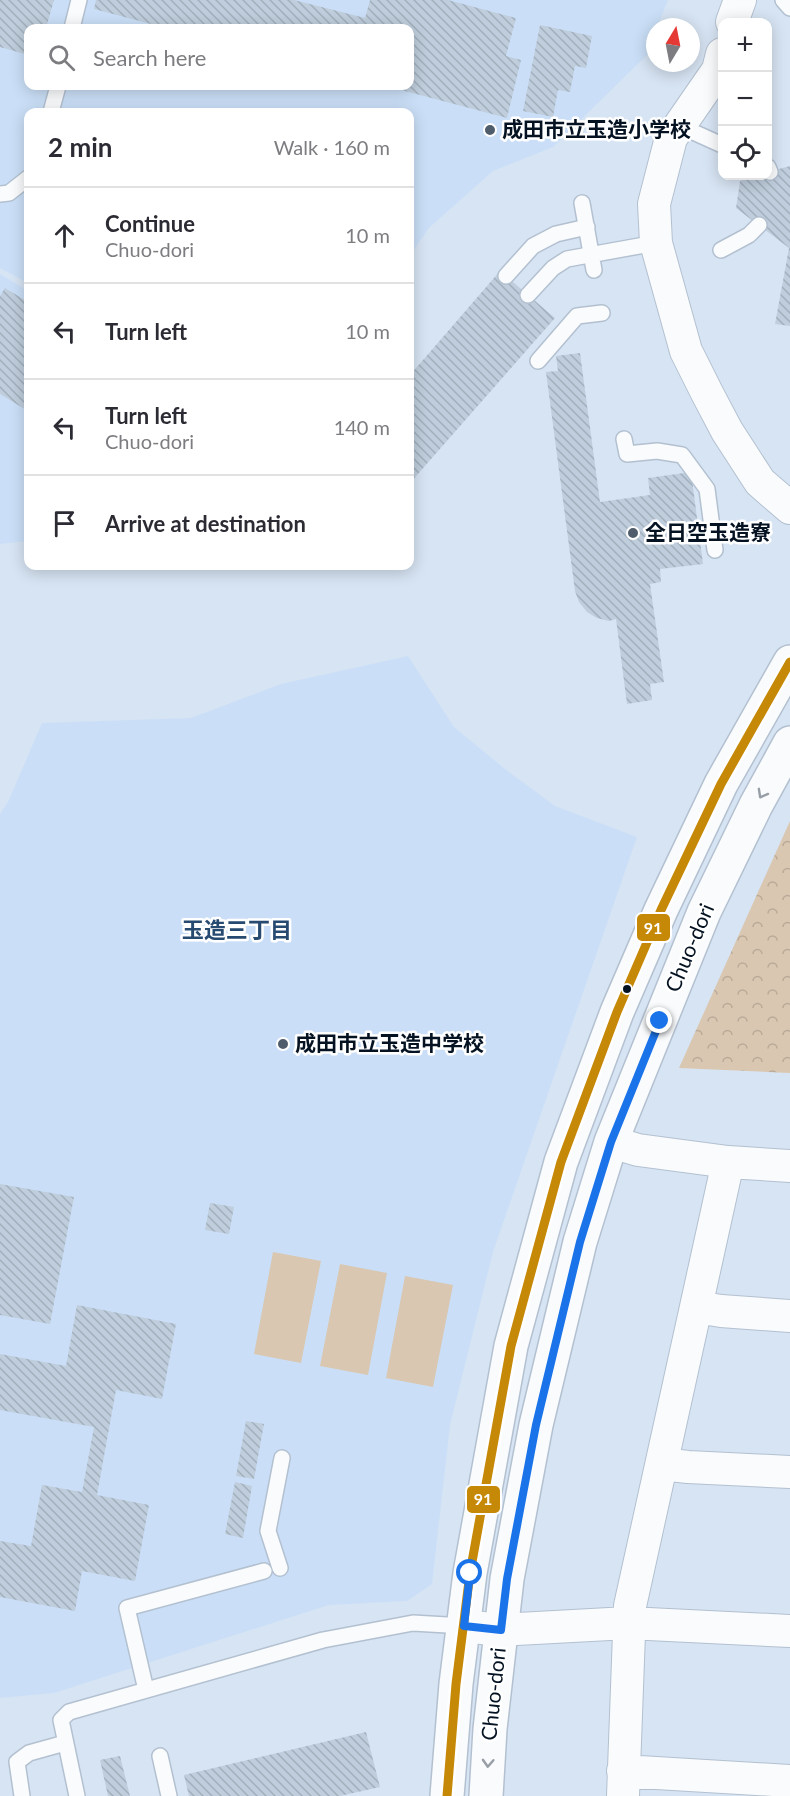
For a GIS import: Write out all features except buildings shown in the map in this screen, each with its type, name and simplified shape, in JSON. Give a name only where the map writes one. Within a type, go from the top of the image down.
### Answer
[{"type":"street","points":[[733,18],[740,0]]},
{"type":"street","points":[[718,70],[671,138],[654,204],[656,243],[686,351],[707,393],[727,431],[760,482],[790,508]]},
{"type":"street","name":"Chuo-dori","points":[[447,1796],[456,1684],[470,1573],[512,1346],[561,1162],[618,1012],[661,910],[721,784],[790,662]]},
{"type":"street","name":"Chuo-dori","points":[[486,1796],[490,1729],[507,1579],[536,1425],[580,1242],[611,1142],[704,912],[756,805],[790,743]]},
{"type":"street","points":[[611,1142],[638,1150],[728,1162],[790,1166]]},
{"type":"street","points":[[728,1162],[630,1606],[623,1783],[790,1781]]},
{"type":"street","points":[[696,1307],[790,1316]]},
{"type":"street","points":[[662,1464],[790,1472]]},
{"type":"street","points":[[464,1626],[501,1630],[628,1623],[790,1631]]},
{"type":"lane","points":[[73,24],[79,0]]},
{"type":"lane","points":[[783,0],[790,8]]},
{"type":"lane","points":[[52,108],[57,90]]},
{"type":"lane","points":[[680,126],[718,143]]},
{"type":"lane","points":[[0,194],[9,192],[24,181]]},
{"type":"lane","points":[[582,203],[594,270]]},
{"type":"lane","points":[[721,250],[749,236],[759,225]]},
{"type":"lane","points":[[506,276],[533,246],[556,234],[587,227]]},
{"type":"lane","points":[[528,295],[553,268],[567,259],[656,243]]},
{"type":"lane","points":[[538,361],[578,316],[602,313]]},
{"type":"lane","points":[[624,439],[627,454],[657,451],[682,454],[707,489],[715,550]]},
{"type":"lane","points":[[280,1568],[268,1532],[282,1458]]},
{"type":"lane","points":[[146,1690],[127,1608],[264,1571]]},
{"type":"lane","points":[[77,1796],[61,1720],[69,1712],[323,1640],[412,1623],[464,1626]]},
{"type":"lane","points":[[22,1796],[17,1762],[29,1753],[65,1743]]},
{"type":"lane","points":[[160,1756],[169,1796]]},
{"type":"shaded area","name":"成田市立玉造小学校","points":[[0,0],[668,0],[661,18],[646,18],[646,56],[553,147],[493,171],[429,228],[414,249],[414,108],[24,108],[24,281],[0,268]]},
{"type":"shaded area","points":[[0,274],[24,289],[24,541],[0,544]]},
{"type":"shaded area","name":"成田市立玉造中学校","points":[[408,656],[454,727],[505,769],[555,806],[637,837],[493,1252],[450,1425],[432,1584],[407,1601],[329,1605],[54,1693],[0,1698],[0,814],[8,802],[42,723],[191,718],[281,684]]},
{"type":"green space","points":[[790,821],[790,1073],[679,1068]]},
{"type":"green space","points":[[273,1252],[321,1261],[301,1363],[254,1354]]},
{"type":"green space","points":[[340,1264],[387,1273],[368,1375],[320,1366]]},
{"type":"green space","points":[[405,1276],[453,1285],[433,1387],[386,1378]]},
{"type":"transit line","name":"91","points":[[447,1796],[456,1684],[470,1573],[511,1346],[561,1162],[617,1012],[661,910],[721,784],[790,662]]},
{"type":"place","name":"成田市立玉造小学校","points":[[490,130]]},
{"type":"place","name":"全日空玉造寮","points":[[633,533]]},
{"type":"place","name":"成田市立玉造中学校","points":[[283,1044]]},
{"type":"district","name":"玉造三丁目","points":[[237,930]]},
{"type":"route","points":[[470,1573],[464,1626],[501,1630],[507,1579],[536,1425],[580,1242],[611,1142],[660,1021]]}]
